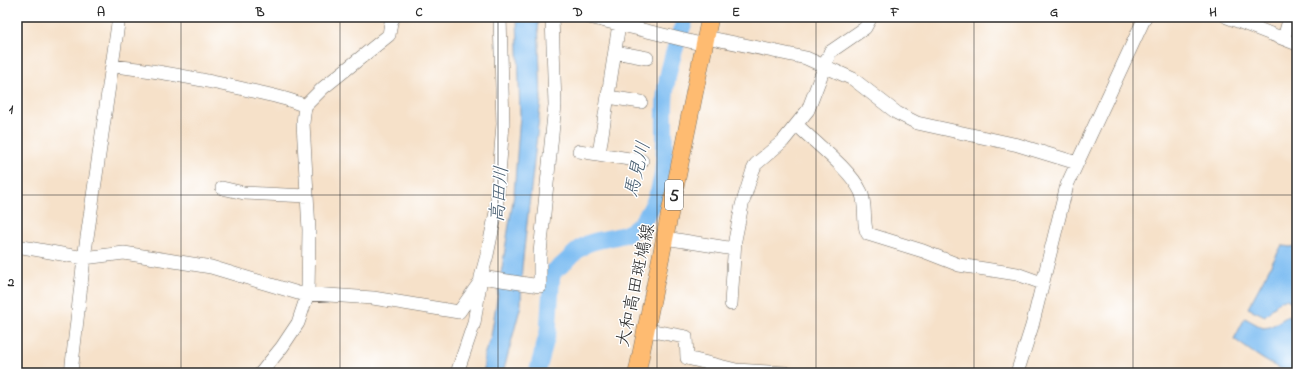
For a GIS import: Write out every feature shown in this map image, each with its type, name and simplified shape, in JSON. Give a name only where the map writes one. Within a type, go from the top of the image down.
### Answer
[{"type":"main road","name":"大和高田斑鳩線","points":[[637,373],[710,17]]},
{"type":"street","points":[[71,373],[84,258],[119,17]]},
{"type":"street","points":[[261,373],[282,347],[298,323],[308,293],[309,259],[303,123],[305,106],[323,88],[389,35],[391,22],[394,17]]},
{"type":"street","points":[[457,373],[470,339],[496,212],[501,159],[503,90],[500,17]]},
{"type":"street","points":[[483,279],[540,286],[540,253],[554,111],[552,17]]},
{"type":"street","points":[[589,17],[686,41],[705,41],[795,54],[853,78],[896,113],[910,120],[1018,145],[1076,163]]},
{"type":"street","points":[[731,304],[734,248],[742,205],[753,170],[756,164],[783,141],[808,110],[830,52],[865,28],[871,17]]},
{"type":"street","points":[[1017,373],[1032,326],[1063,197],[1076,163],[1145,17]]},
{"type":"street","points":[[1227,17],[1297,44]]},
{"type":"street","points":[[1284,38],[1290,17]]},
{"type":"street","points":[[599,154],[619,24]]},
{"type":"street","points":[[615,52],[647,58]]},
{"type":"street","points":[[112,66],[137,68],[226,85],[292,100],[305,106]]},
{"type":"street","points":[[608,97],[641,102]]},
{"type":"street","points":[[797,125],[848,174],[860,190],[865,206],[865,228],[868,234],[923,251],[959,265],[1017,274],[1042,283]]},
{"type":"street","points":[[578,151],[642,161]]},
{"type":"street","points":[[222,188],[244,193],[307,196]]},
{"type":"street","points":[[665,238],[734,248]]},
{"type":"street","points":[[17,246],[84,258],[124,253],[211,267],[298,293],[372,298],[459,312],[483,279]]},
{"type":"street","points":[[647,330],[686,337],[687,358],[736,370],[786,373]]},
{"type":"water","points":[[517,17],[538,17],[541,100],[522,267],[521,305],[503,373],[484,373],[484,355],[491,336],[514,194],[520,115]]},
{"type":"water","points":[[1282,245],[1289,247],[1297,246],[1297,304],[1286,299],[1281,300],[1265,316],[1248,308]]},
{"type":"water","points":[[1288,316],[1297,322],[1297,373],[1290,372],[1273,365],[1234,339],[1245,318],[1263,328],[1270,327]]},
{"type":"waterway","name":"馬見川","points":[[537,373],[548,332],[552,272],[587,244],[622,235],[634,229],[640,224],[650,210],[657,194],[662,179],[664,162],[664,112],[666,86],[673,56],[686,17]]},
{"type":"water label","name":"高田川","points":[[498,194]]}]
